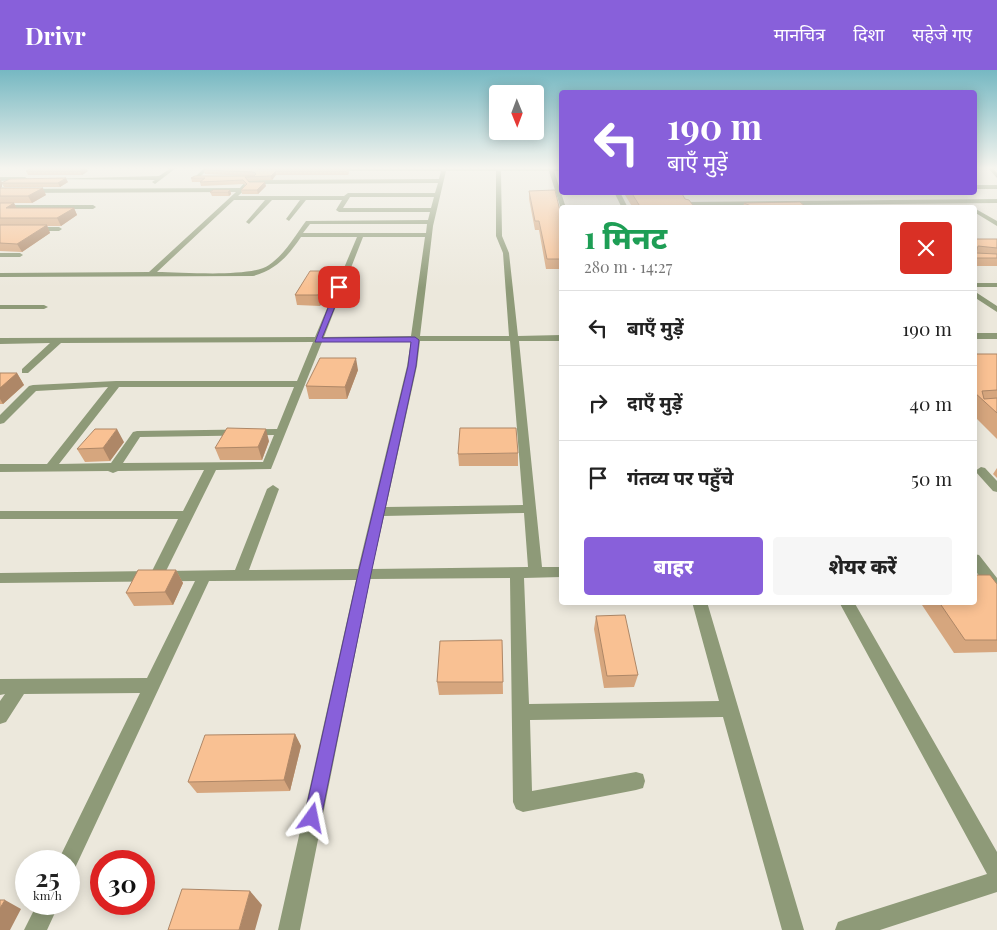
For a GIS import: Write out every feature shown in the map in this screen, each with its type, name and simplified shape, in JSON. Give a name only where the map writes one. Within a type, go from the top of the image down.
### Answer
[{"type":"street","points":[[151,274],[222,208]]},
{"type":"street","points":[[249,222],[261,208]]},
{"type":"street","points":[[290,219],[297,208]]},
{"type":"street","points":[[340,208],[339,210],[431,222]]},
{"type":"street","points":[[289,930],[364,574],[412,366],[434,208]]},
{"type":"street","points":[[499,208],[499,236],[506,253],[536,573]]},
{"type":"street","points":[[977,212],[997,224]]},
{"type":"street","points":[[977,218],[997,218]]},
{"type":"street","points":[[0,275],[260,274],[279,261],[308,222],[431,222]]},
{"type":"street","points":[[298,235],[361,235],[431,222]]},
{"type":"street","points":[[0,229],[60,229]]},
{"type":"street","points":[[0,468],[113,469],[267,466],[361,235]]},
{"type":"street","points":[[0,255],[20,255]]},
{"type":"street","points":[[977,285],[997,285]]},
{"type":"street","points":[[977,295],[997,310]]},
{"type":"street","points":[[0,307],[44,307]]},
{"type":"street","points":[[977,336],[997,336]]},
{"type":"street","points":[[0,341],[559,338]]},
{"type":"street","points":[[25,371],[57,342]]},
{"type":"street","points":[[0,421],[33,388],[116,384],[300,384]]},
{"type":"street","points":[[49,469],[116,384]]},
{"type":"street","points":[[0,406],[15,406]]},
{"type":"street","points":[[113,469],[137,434],[280,432]]},
{"type":"street","points":[[156,576],[212,466]]},
{"type":"street","points":[[981,471],[997,488]]},
{"type":"street","points":[[240,575],[273,489]]},
{"type":"street","points":[[378,512],[530,509]]},
{"type":"street","points":[[0,515],[187,515]]},
{"type":"street","points":[[977,563],[997,588]]},
{"type":"street","points":[[0,578],[559,572]]},
{"type":"street","points":[[517,573],[523,802],[636,781]]},
{"type":"street","points":[[73,850],[205,576]]},
{"type":"street","points":[[700,605],[793,930]]},
{"type":"street","points":[[848,605],[997,872]]},
{"type":"street","points":[[0,686],[153,685]]},
{"type":"street","points":[[0,716],[20,686]]},
{"type":"street","points":[[521,712],[730,709]]},
{"type":"street","points":[[846,930],[997,881]]},
{"type":"street","points":[[35,930],[42,915]]},
{"type":"building","points":[[0,208],[74,208],[57,218],[0,218]]},
{"type":"building","points":[[532,208],[559,208],[559,259],[547,259],[539,221],[535,221]]},
{"type":"building","points":[[0,225],[47,225],[17,244],[0,243]]},
{"type":"building","points":[[977,239],[997,239],[997,248],[978,246],[977,250]]},
{"type":"building","points":[[977,253],[997,254],[997,258],[977,258]]},
{"type":"building","points":[[310,271],[332,271],[318,295],[295,295]]},
{"type":"building","points":[[977,354],[997,354],[997,390],[982,391],[984,399],[997,398],[997,413],[977,395]]},
{"type":"building","points":[[320,358],[356,358],[345,387],[306,386]]},
{"type":"building","points":[[0,373],[17,373],[0,388]]},
{"type":"building","points":[[227,428],[266,429],[258,447],[215,448]]},
{"type":"building","points":[[460,428],[516,428],[518,453],[458,454]]},
{"type":"building","points":[[95,429],[117,429],[103,448],[77,449]]},
{"type":"building","points":[[138,570],[176,570],[165,592],[126,593]]},
{"type":"building","points":[[977,575],[990,575],[997,584],[997,640],[965,640],[941,605],[977,605]]},
{"type":"building","points":[[625,615],[638,675],[607,676],[596,616]]},
{"type":"building","points":[[502,640],[503,682],[437,682],[440,641]]},
{"type":"building","points":[[295,734],[284,780],[188,782],[205,735]]},
{"type":"building","points":[[182,889],[250,891],[239,930],[168,930]]},
{"type":"building","points":[[0,900],[5,900],[0,908]]},
{"type":"route","points":[[312,818],[364,574],[412,366],[415,340],[317,340],[339,287]]}]
